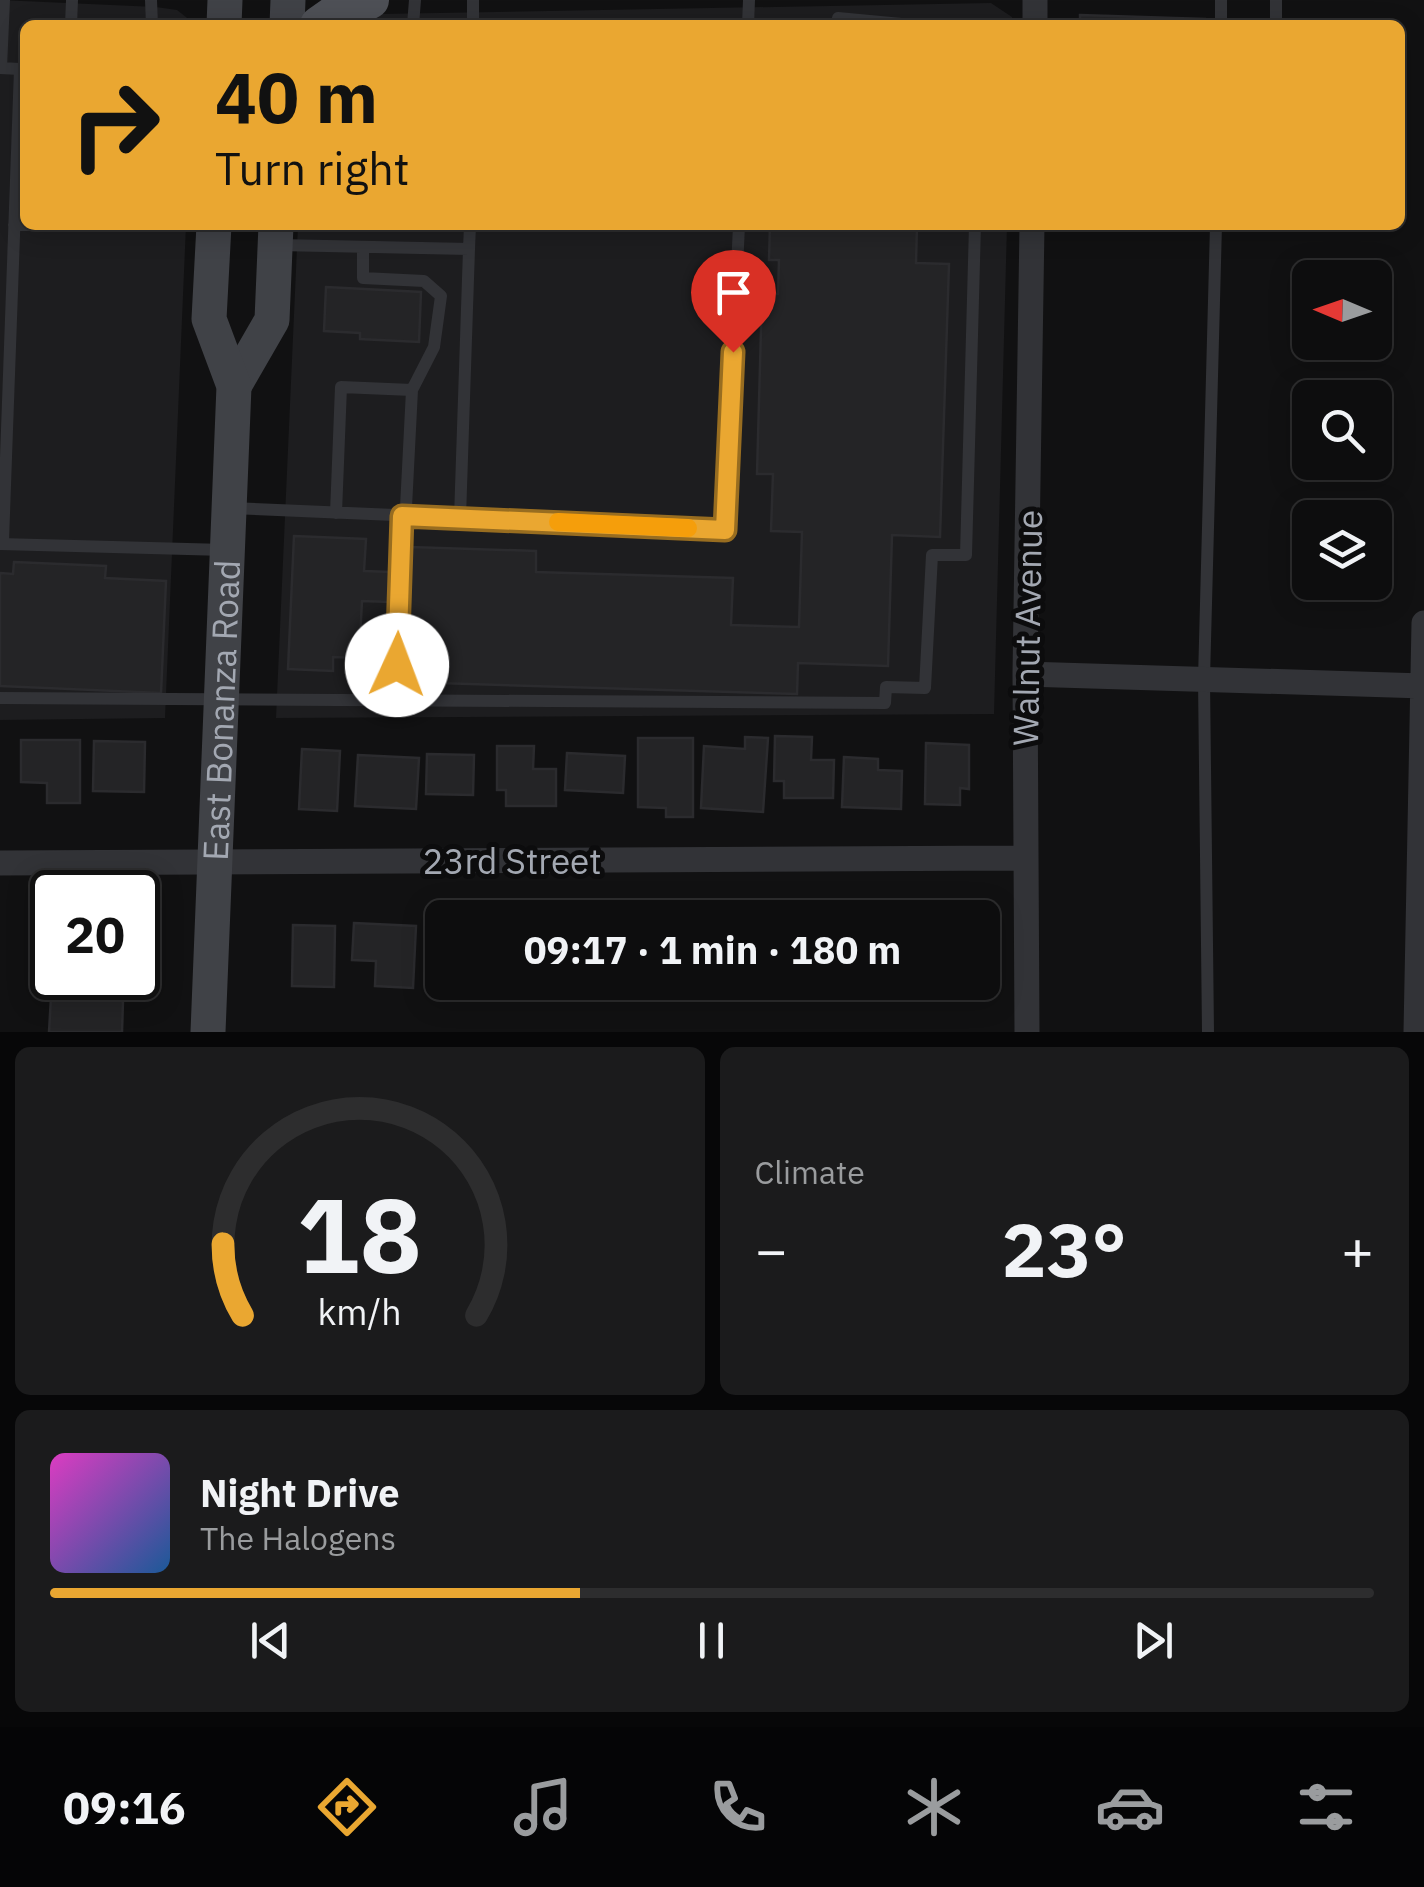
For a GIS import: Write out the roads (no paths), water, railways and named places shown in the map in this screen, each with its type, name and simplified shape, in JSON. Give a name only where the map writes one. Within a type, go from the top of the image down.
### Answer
[{"type":"main road","points":[[327,20],[339,11],[370,0]]},
{"type":"main road","name":"East Bonanza Road","points":[[208,1032],[234,386],[209,319],[214,230]]},
{"type":"main road","name":"East Bonanza Road","points":[[234,386],[272,320],[276,235]]},
{"type":"street","name":"Walnut Avenue","points":[[1027,1032],[1025,674],[1032,230]]},
{"type":"street","points":[[1416,1032],[1424,623]]},
{"type":"street","points":[[1025,674],[1423,686]]},
{"type":"street","name":"23rd Street","points":[[0,863],[1025,858]]},
{"type":"lane","points":[[0,68],[4,0]]},
{"type":"lane","points":[[20,133],[2,542],[225,550]]},
{"type":"lane","points":[[14,225],[20,225]]},
{"type":"lane","points":[[460,518],[470,230]]},
{"type":"lane","points":[[227,508],[725,530],[739,230]]},
{"type":"lane","points":[[0,698],[884,703],[886,687],[925,688],[932,555],[966,555],[975,230]]},
{"type":"lane","points":[[1208,1032],[1204,679],[1216,230]]},
{"type":"lane","points":[[276,235],[363,247],[470,250]]},
{"type":"lane","points":[[363,247],[363,278],[424,281],[441,296],[434,346],[412,390],[402,516],[396,703]]},
{"type":"lane","points":[[336,513],[341,387],[412,390]]}]
